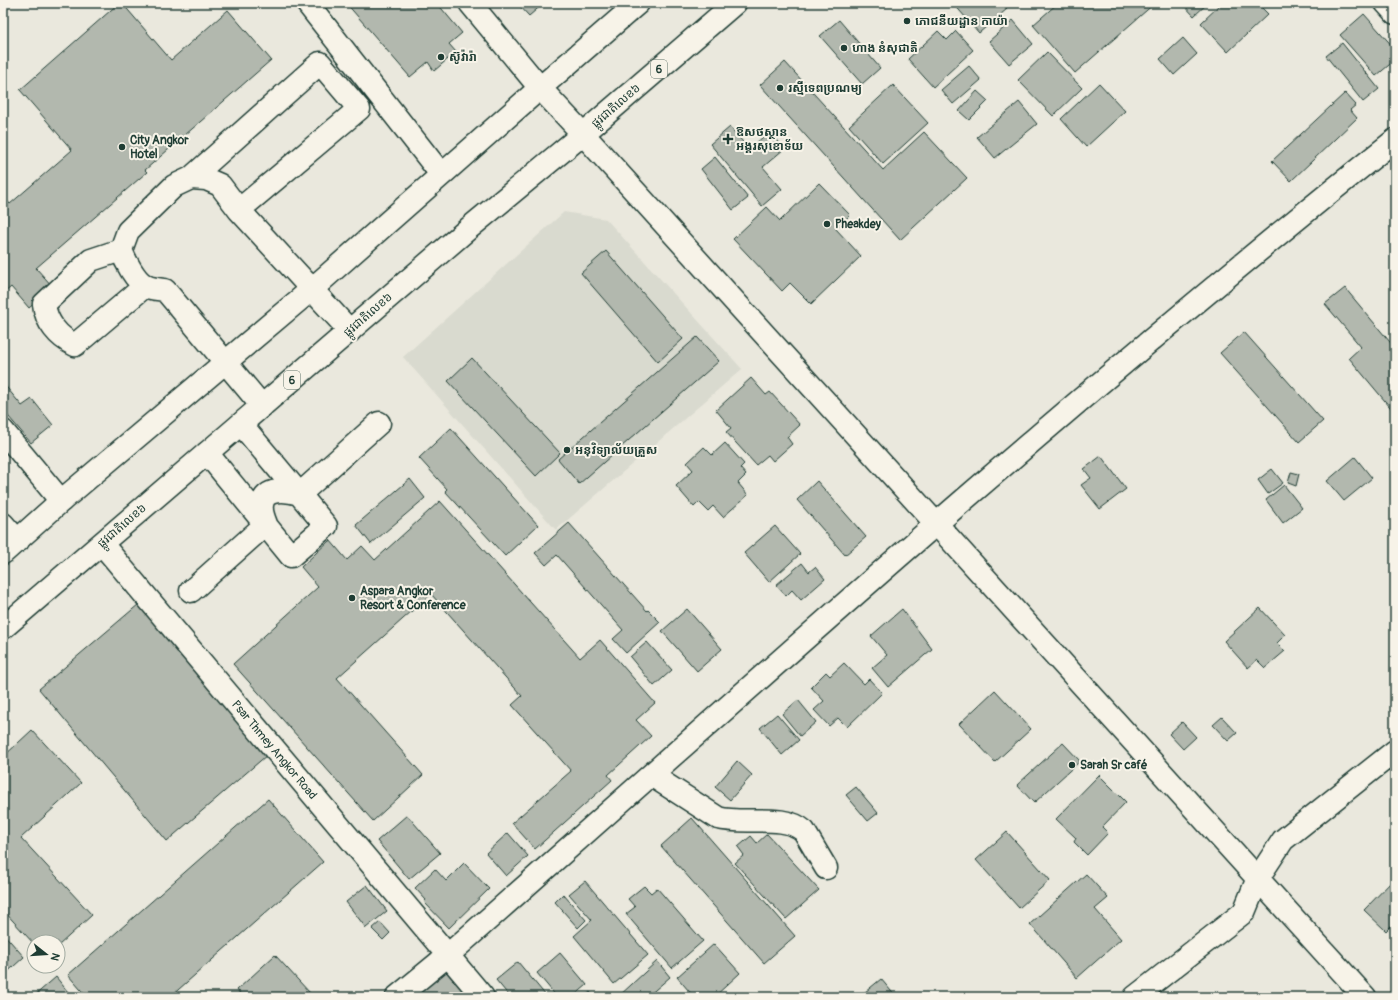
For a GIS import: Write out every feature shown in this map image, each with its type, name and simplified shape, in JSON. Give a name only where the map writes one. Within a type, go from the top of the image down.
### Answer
[{"type":"main road","points":[[307,3],[441,174]]},
{"type":"main road","points":[[470,3],[540,88],[1258,878],[1354,993]]},
{"type":"main road","points":[[3,524],[10,547],[61,501],[312,288],[638,3]]},
{"type":"main road","name":"ផ្លូវជាតិលេខ៦","points":[[3,628],[468,229],[583,134],[735,3]]},
{"type":"main road","points":[[1386,3],[1395,13]]},
{"type":"main road","points":[[239,210],[358,109],[320,63],[191,178],[174,186],[128,231],[121,250],[133,273],[145,286],[165,290],[224,363],[262,406]]},
{"type":"main road","points":[[397,997],[447,956],[935,524],[1203,297],[1395,140]]},
{"type":"main road","points":[[191,178],[206,179],[220,185],[239,210],[350,331]]},
{"type":"main road","points":[[121,250],[91,260],[44,304],[45,314],[62,338],[75,345],[145,286]]},
{"type":"main road","points":[[300,494],[379,423]]},
{"type":"main road","points":[[208,453],[291,556],[326,526],[241,424]]},
{"type":"main road","points":[[3,431],[61,501]]},
{"type":"main road","points":[[266,524],[262,505],[264,499],[271,492],[285,491],[300,494]]},
{"type":"main road","points":[[191,591],[266,524]]},
{"type":"main road","name":"Psar Thmey Angkor Road","points":[[102,544],[483,997]]},
{"type":"main road","points":[[1135,997],[1244,912],[1258,878],[1283,840],[1395,751]]},
{"type":"main road","points":[[651,775],[718,818],[730,821],[786,822],[799,826],[804,831],[826,868]]},
{"type":"shaded area","name":"អនុវិទ្យាល័យគ្រួស","points":[[564,212],[606,219],[742,369],[556,530],[403,357]]},
{"type":"building","points":[[119,3],[122,3],[171,60],[228,10],[271,60],[145,170],[147,172],[36,268],[53,287],[29,308],[11,287],[3,294],[3,196],[10,204],[72,150],[20,90]]},
{"type":"building","points":[[346,3],[437,3],[462,33],[449,44],[456,52],[434,71],[428,62],[410,77]]},
{"type":"building","points":[[517,3],[544,3],[529,16]]},
{"type":"building","points":[[953,3],[1001,3],[1007,9],[979,33]]},
{"type":"building","points":[[1058,3],[1155,3],[1075,73],[1033,25]]},
{"type":"building","points":[[1182,3],[1208,3],[1194,16]]},
{"type":"building","points":[[1222,3],[1257,3],[1268,14],[1228,52],[1201,23]]},
{"type":"building","points":[[1364,14],[1395,49],[1395,60],[1376,76],[1340,35]]},
{"type":"building","points":[[839,20],[880,68],[862,84],[820,36]]},
{"type":"building","points":[[1013,20],[1033,44],[1009,64],[989,41]]},
{"type":"building","points":[[938,31],[947,40],[956,31],[973,50],[933,87],[908,59]]},
{"type":"building","points":[[1183,38],[1197,54],[1174,75],[1160,59]]},
{"type":"building","points":[[1342,43],[1379,89],[1363,102],[1326,56]]},
{"type":"building","points":[[1047,52],[1082,88],[1053,116],[1018,80]]},
{"type":"building","points":[[785,62],[883,170],[924,132],[967,178],[900,240],[760,85]]},
{"type":"building","points":[[969,66],[981,80],[953,104],[941,90]]},
{"type":"building","points":[[1099,83],[1125,111],[1086,147],[1061,119]]},
{"type":"building","points":[[893,85],[928,123],[883,164],[849,126]]},
{"type":"building","points":[[977,91],[988,101],[969,120],[959,111]]},
{"type":"building","points":[[1345,93],[1356,105],[1350,110],[1357,118],[1291,181],[1272,161]]},
{"type":"building","points":[[1019,102],[1037,124],[995,158],[977,137]]},
{"type":"building","points":[[730,127],[749,149],[769,132],[784,149],[763,167],[782,189],[762,206],[710,144]]},
{"type":"building","points":[[715,157],[748,198],[733,210],[701,169]]},
{"type":"building","points":[[819,183],[850,215],[836,229],[861,256],[811,304],[790,283],[782,291],[733,239],[767,207],[780,221]]},
{"type":"building","points":[[606,251],[683,339],[658,362],[581,273]]},
{"type":"building","points":[[1345,288],[1395,348],[1395,413],[1349,358],[1361,347],[1325,304]]},
{"type":"building","points":[[1244,332],[1323,421],[1299,442],[1220,353]]},
{"type":"building","points":[[697,337],[719,361],[579,484],[558,459]]},
{"type":"building","points":[[472,358],[560,453],[536,476],[448,381]]},
{"type":"building","points":[[751,378],[766,395],[770,392],[800,425],[787,437],[792,444],[773,461],[768,455],[756,465],[726,432],[731,428],[716,410]]},
{"type":"building","points":[[3,383],[22,406],[32,399],[53,425],[31,443],[3,410]]},
{"type":"building","points":[[451,428],[538,525],[505,556],[445,491],[447,489],[419,458]]},
{"type":"building","points":[[725,443],[744,464],[740,468],[746,475],[738,483],[748,495],[723,517],[713,506],[708,511],[699,502],[694,507],[676,486],[693,470],[687,463],[704,447],[712,455]]},
{"type":"building","points":[[1101,456],[1126,489],[1100,509],[1081,485],[1091,478],[1084,469]]},
{"type":"building","points":[[1355,457],[1372,478],[1344,501],[1327,481]]},
{"type":"building","points":[[1272,469],[1283,483],[1268,494],[1258,480]]},
{"type":"building","points":[[1291,472],[1299,474],[1296,486],[1288,483]]},
{"type":"building","points":[[410,479],[425,498],[371,544],[356,525]]},
{"type":"building","points":[[817,481],[866,537],[845,555],[797,500]]},
{"type":"building","points":[[1284,485],[1302,508],[1283,523],[1266,500]]},
{"type":"building","points":[[440,501],[580,658],[600,640],[655,703],[636,720],[651,736],[608,775],[612,780],[535,849],[512,823],[571,771],[512,705],[522,696],[431,594],[337,678],[423,775],[373,821],[233,664],[318,587],[301,567],[330,540],[347,560],[362,546],[375,560]]},
{"type":"building","points":[[569,523],[647,611],[648,610],[660,622],[626,653],[613,639],[623,630],[557,555],[546,565],[535,553]]},
{"type":"building","points":[[775,526],[800,554],[769,582],[744,553]]},
{"type":"building","points":[[802,563],[809,572],[815,567],[825,579],[801,600],[792,590],[786,596],[776,585]]},
{"type":"building","points":[[139,604],[267,755],[167,841],[39,689]]},
{"type":"building","points":[[1260,608],[1285,635],[1277,643],[1285,651],[1265,668],[1257,660],[1248,668],[1224,641]]},
{"type":"building","points":[[687,609],[722,649],[697,671],[662,631]]},
{"type":"building","points":[[902,609],[932,649],[888,687],[872,668],[887,655],[871,636]]},
{"type":"building","points":[[647,642],[672,670],[654,686],[630,657]]},
{"type":"building","points":[[844,663],[864,684],[869,679],[882,693],[847,727],[838,718],[829,726],[814,710],[824,701],[811,687],[826,672],[830,676]]},
{"type":"building","points":[[995,690],[1031,729],[995,762],[959,724]]},
{"type":"building","points":[[798,700],[816,722],[800,736],[782,714]]},
{"type":"building","points":[[777,714],[799,740],[782,755],[760,728]]},
{"type":"building","points":[[1222,717],[1237,733],[1228,741],[1213,725]]},
{"type":"building","points":[[1182,722],[1196,737],[1183,749],[1169,734]]},
{"type":"building","points":[[32,730],[81,783],[21,838],[92,915],[66,939],[66,934],[26,934],[26,935],[3,910],[3,757]]},
{"type":"building","points":[[1063,743],[1080,761],[1034,803],[1017,785]]},
{"type":"building","points":[[737,761],[752,775],[730,800],[715,787]]},
{"type":"building","points":[[1099,775],[1126,802],[1102,827],[1108,833],[1087,855],[1074,842],[1076,838],[1056,819]]},
{"type":"building","points":[[856,787],[878,813],[868,821],[846,795]]},
{"type":"building","points":[[268,799],[323,862],[170,997],[87,997],[68,975]]},
{"type":"building","points":[[407,815],[440,853],[409,879],[377,841]]},
{"type":"building","points":[[692,818],[795,936],[764,963],[661,846]]},
{"type":"building","points":[[1007,832],[1050,880],[1019,908],[976,860]]},
{"type":"building","points":[[508,833],[528,856],[506,876],[486,853]]},
{"type":"building","points":[[767,834],[819,890],[786,919],[735,863],[744,855],[738,847],[751,836],[757,843]]},
{"type":"building","points":[[464,863],[489,889],[449,928],[424,902],[426,900],[415,888],[435,869],[446,881]]},
{"type":"building","points":[[1086,874],[1108,898],[1095,909],[1121,939],[1077,978],[1030,924]]},
{"type":"building","points":[[1395,878],[1395,922],[1386,931],[1364,910]]},
{"type":"building","points":[[585,881],[648,955],[614,984],[574,936],[592,920],[569,894]]},
{"type":"building","points":[[367,885],[387,911],[366,928],[346,902]]},
{"type":"building","points":[[644,886],[651,893],[657,888],[703,941],[672,968],[626,914],[635,907],[628,899]]},
{"type":"building","points":[[563,894],[586,920],[578,928],[555,902]]},
{"type":"building","points":[[380,922],[390,933],[383,940],[372,929]]},
{"type":"building","points":[[3,933],[24,957],[3,976]]},
{"type":"building","points":[[714,944],[740,973],[714,997],[694,997],[677,977]]},
{"type":"building","points":[[560,953],[587,985],[573,997],[557,997],[537,973]]},
{"type":"building","points":[[275,955],[310,993],[306,997],[243,997],[237,990]]},
{"type":"building","points":[[657,961],[670,977],[647,997],[619,996]]},
{"type":"building","points":[[518,962],[547,997],[510,997],[496,980]]},
{"type":"building","points":[[447,970],[470,997],[416,997]]},
{"type":"building","points":[[56,977],[72,997],[33,997]]},
{"type":"building","points":[[881,979],[896,997],[859,997]]},
{"type":"building","points":[[590,992],[595,997],[584,997]]},
{"type":"place","name":"ភោជនីយដ្ឋាន កាយ៉ា","points":[[907,21]]},
{"type":"place","name":"ហាង នំសុជាតិ","points":[[844,48]]},
{"type":"place","name":"ស៊ូវ៉ារ៉ា","points":[[441,57]]},
{"type":"place","name":"រស្មីទេពប្រណម្យ","points":[[780,88]]},
{"type":"place","name":"ឱសថស្ថាន អង្គរសុខោទ័យ","points":[[728,139]]},
{"type":"place","name":"City Angkor Hotel","points":[[122,147]]},
{"type":"place","name":"Pheakdey","points":[[827,224]]},
{"type":"place","name":"អនុវិទ្យាល័យគ្រួស","points":[[567,450]]},
{"type":"place","name":"Aspara Angkor Resort & Conference","points":[[352,598]]},
{"type":"place","name":"Sarah Sr café","points":[[1072,765]]}]
